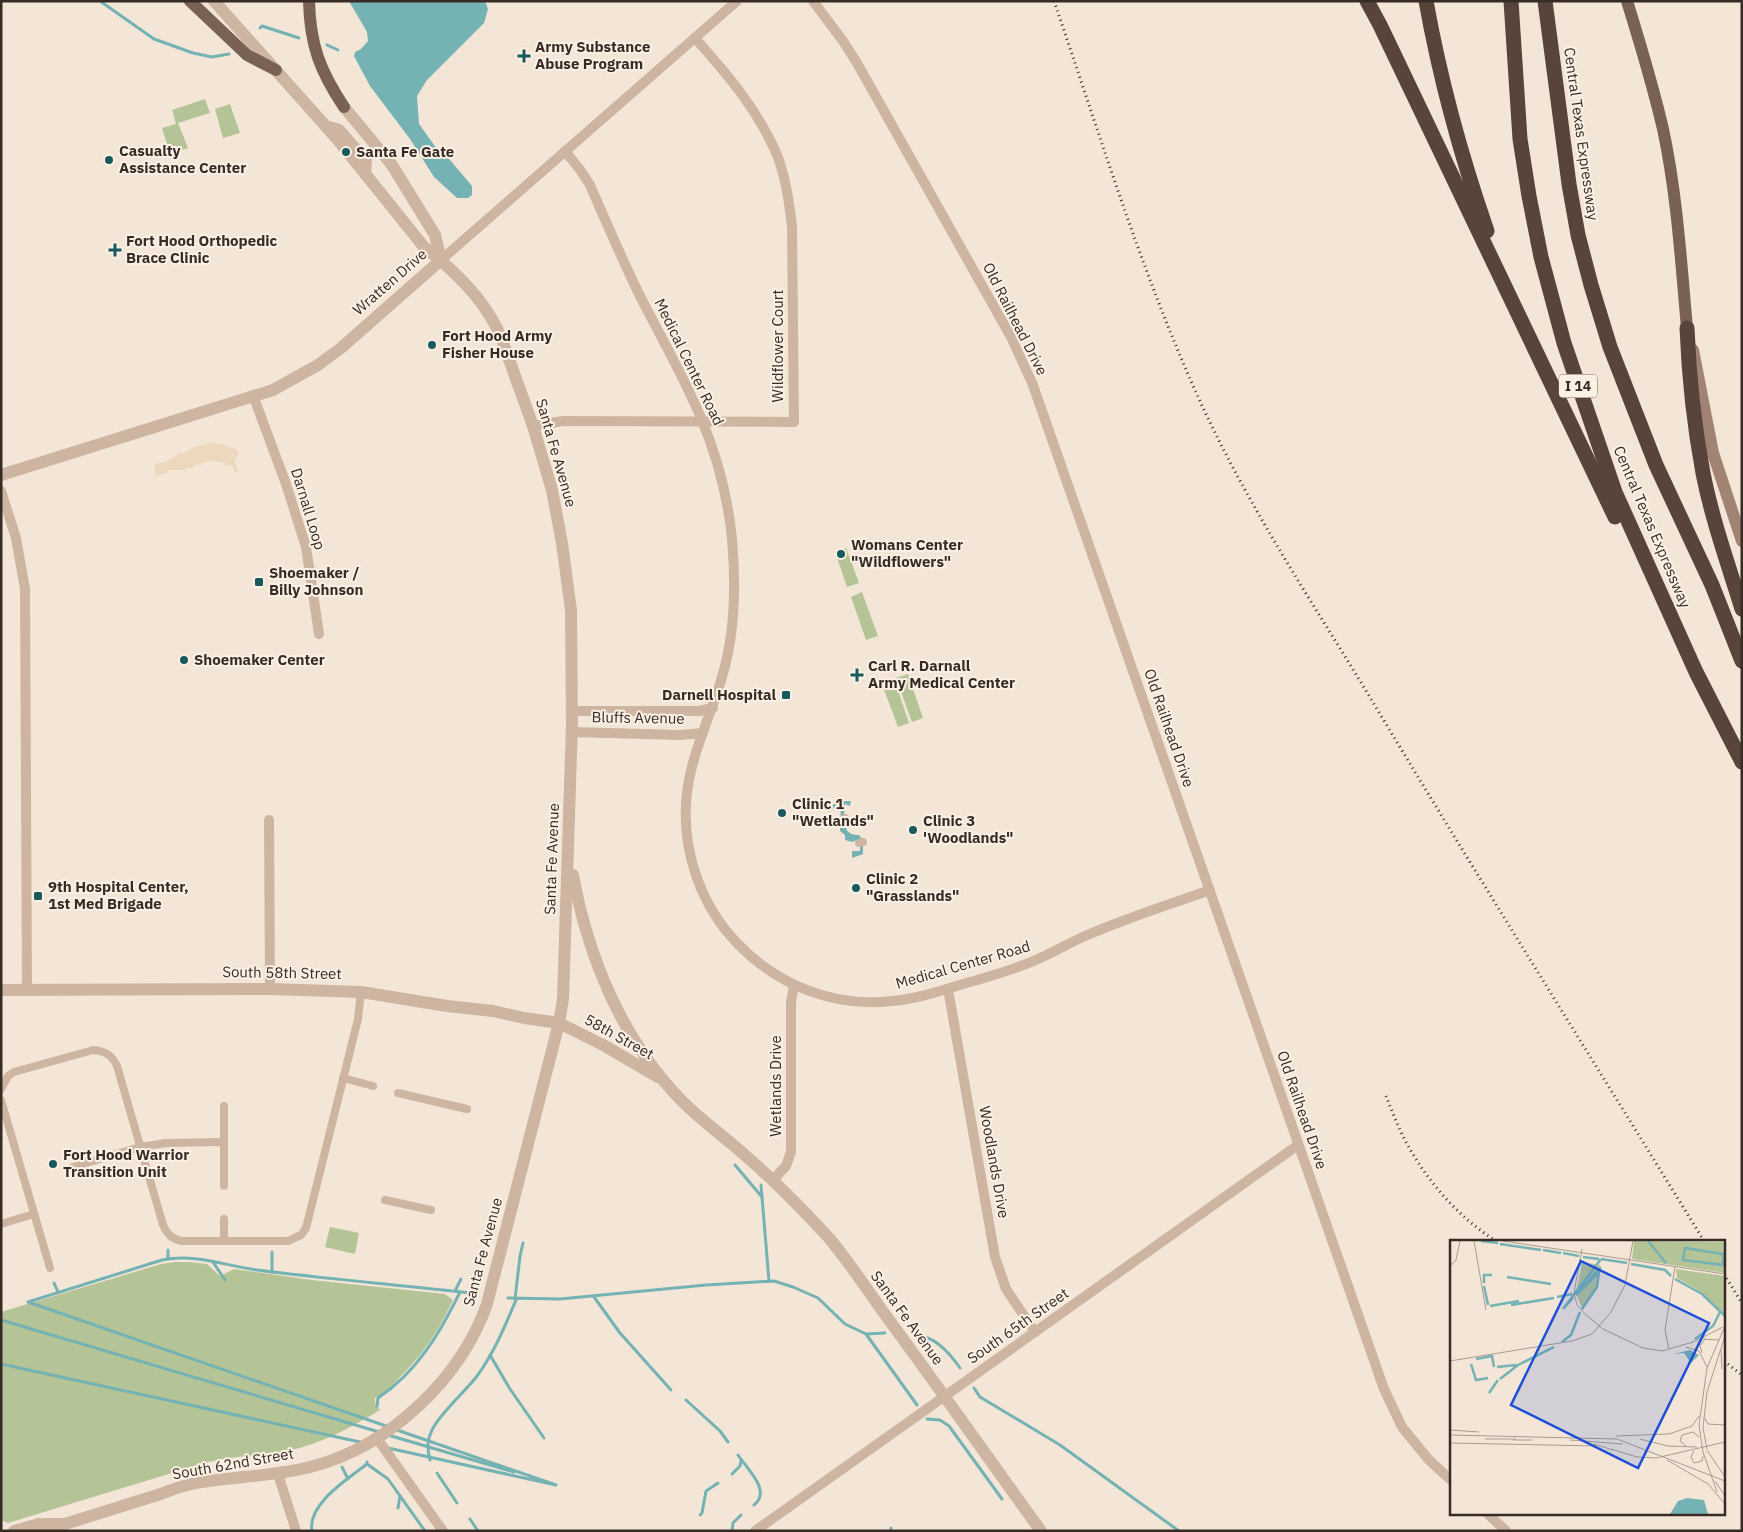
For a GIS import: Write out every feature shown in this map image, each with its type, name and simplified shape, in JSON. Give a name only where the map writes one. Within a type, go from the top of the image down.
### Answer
[{"type":"highway","points":[[1367,1],[1619,524],[1696,672]]},
{"type":"highway","points":[[1426,1],[1434,44],[1464,164],[1487,231],[1532,345]]},
{"type":"highway","name":"Central Texas Expressway","points":[[1511,1],[1520,139],[1525,177],[1541,256],[1564,343],[1615,492],[1696,672],[1742,762]]},
{"type":"highway","name":"Central Texas Expressway","points":[[1545,1],[1569,184],[1578,235],[1591,285],[1610,347],[1656,465],[1712,586],[1742,661]]},
{"type":"highway","points":[[1687,328],[1691,396],[1703,473],[1721,544],[1742,609]]},
{"type":"main road","points":[[190,1],[247,55],[276,70]]},
{"type":"main road","points":[[309,1],[310,24],[318,62],[332,90],[344,107]]},
{"type":"main road","points":[[1627,1],[1644,55],[1663,130],[1675,200],[1687,328],[1698,372],[1713,453],[1742,541]]},
{"type":"street","name":"Santa Fe Avenue","points":[[214,1],[365,174],[424,247],[441,260],[483,305],[496,325],[534,426],[552,490],[571,610],[572,732],[569,855],[565,976],[559,1023],[502,1251],[484,1314],[466,1347],[433,1391],[409,1414],[376,1437]]},
{"type":"street","name":"Wratten Drive","points":[[1,476],[254,398],[273,390],[318,365],[341,348],[737,1]]},
{"type":"street","name":"Old Railhead Drive","points":[[813,1],[835,29],[857,63],[995,307],[1022,359],[1384,1389],[1402,1427],[1429,1460],[1450,1479]]},
{"type":"street","name":"Wildflower Court","points":[[534,426],[563,422],[794,422],[793,258],[789,199],[777,155],[766,132],[743,95],[695,38]]},
{"type":"street","points":[[344,107],[392,165],[435,235],[441,260]]},
{"type":"street","name":"Medical Center Road","points":[[565,151],[582,171],[590,185],[640,296],[703,422],[722,481],[730,522],[734,569],[730,642],[724,674],[691,768],[686,805],[686,834],[698,880],[714,913],[729,935],[759,964],[794,985],[832,998],[872,1002],[907,999],[1022,966],[1101,929],[1210,890]]},
{"type":"street","name":"Darnall Loop","points":[[254,398],[286,484],[306,547],[319,634]]},
{"type":"street","points":[[1,491],[16,538],[25,589],[27,989]]},
{"type":"street","name":"Bluffs Avenue","points":[[572,711],[699,711],[713,708]]},
{"type":"street","name":"Bluffs Avenue","points":[[572,732],[680,735],[703,732]]},
{"type":"street","points":[[270,820],[270,989]]},
{"type":"street","points":[[569,855],[581,915],[598,967],[631,1034],[662,1080]]},
{"type":"street","name":"Wetlands Drive","points":[[773,1180],[786,1166],[791,1152],[791,1002],[794,985]]},
{"type":"street","name":"Woodlands Drive","points":[[948,988],[995,1257],[1006,1289],[1035,1332]]},
{"type":"street","name":"South 58th Street","points":[[1,990],[270,989],[361,992],[447,1006],[493,1011],[559,1023]]},
{"type":"street","points":[[1,1089],[8,1076],[14,1072],[85,1051],[101,1050],[113,1058],[117,1066],[162,1225],[167,1234],[173,1239],[181,1241],[288,1241],[301,1235],[306,1228],[358,1019],[361,992]]},
{"type":"street","name":"58th Street","points":[[559,1023],[605,1046],[662,1080]]},
{"type":"street","points":[[343,1078],[373,1086]]},
{"type":"street","name":"Santa Fe Avenue","points":[[662,1080],[696,1115],[773,1180],[830,1240],[945,1396],[1041,1531]]},
{"type":"street","points":[[398,1093],[467,1109]]},
{"type":"street","points":[[1,1100],[50,1268]]},
{"type":"street","points":[[224,1106],[224,1186]]},
{"type":"street","points":[[73,1167],[140,1147],[166,1143],[224,1142]]},
{"type":"street","name":"South 65th Street","points":[[755,1531],[1298,1146]]},
{"type":"street","points":[[385,1200],[431,1210]]},
{"type":"street","points":[[1,1224],[34,1214]]},
{"type":"street","points":[[224,1218],[224,1241]]},
{"type":"street","points":[[376,1437],[443,1531]]},
{"type":"street","name":"South 62nd Street","points":[[14,1531],[39,1524],[60,1527],[190,1484],[278,1474],[327,1462],[354,1450],[376,1437]]},
{"type":"street","points":[[278,1474],[296,1531]]},
{"type":"street","points":[[1488,1514],[1506,1531]]},
{"type":"green space","points":[[205,99],[210,113],[178,123],[188,148],[170,154],[162,128],[176,124],[172,110]]},
{"type":"green space","points":[[230,104],[240,133],[223,138],[215,109]]},
{"type":"green space","points":[[846,548],[859,583],[847,587],[835,552]]},
{"type":"green space","points":[[862,592],[878,636],[866,640],[851,597]]},
{"type":"green space","points":[[908,674],[923,718],[912,722],[896,678]]},
{"type":"green space","points":[[894,679],[909,723],[898,727],[882,684]]},
{"type":"green space","points":[[330,1227],[359,1233],[355,1254],[325,1247]]},
{"type":"green space","points":[[175,1262],[207,1264],[220,1276],[234,1269],[312,1280],[445,1294],[453,1300],[436,1332],[416,1360],[391,1387],[375,1398],[375,1403],[380,1410],[329,1438],[287,1451],[208,1462],[8,1523],[1,1520],[1,1312],[161,1264]]},
{"type":"shaded area","points":[[211,443],[222,444],[237,450],[239,454],[234,460],[238,472],[235,472],[232,465],[212,461],[201,463],[201,465],[194,465],[194,468],[186,468],[186,470],[168,470],[167,473],[155,476],[155,464],[166,462],[194,447]]},
{"type":"water","points":[[349,1],[485,1],[488,9],[484,23],[427,80],[417,96],[419,124],[437,149],[450,160],[472,186],[472,195],[468,198],[457,198],[434,177],[410,139],[370,86],[354,56],[355,52],[361,49],[368,41],[367,32]]},
{"type":"water","points":[[841,801],[851,801],[850,806],[845,804],[844,820],[846,829],[853,834],[859,835],[863,840],[863,854],[852,858],[852,851],[860,851],[860,844],[857,840],[852,842],[845,840],[845,835],[840,831],[841,804],[828,812],[824,802],[830,806]]},
{"type":"waterway","points":[[100,1],[154,39],[193,53],[212,57],[229,54]]},
{"type":"waterway","points":[[260,28],[262,26],[299,38]]},
{"type":"waterway","points":[[327,45],[338,50]]},
{"type":"waterway","points":[[735,1165],[762,1197]]},
{"type":"waterway","points":[[761,1185],[769,1281]]},
{"type":"waterway","points":[[515,1299],[523,1243]]},
{"type":"waterway","points":[[168,1250],[168,1259]]},
{"type":"waterway","points":[[272,1252],[272,1272]]},
{"type":"waterway","points":[[386,1426],[28,1302],[162,1260],[174,1258],[198,1259],[284,1273],[471,1293]]},
{"type":"waterway","points":[[213,1262],[225,1280]]},
{"type":"waterway","points":[[455,1291],[461,1279]]},
{"type":"waterway","points":[[508,1298],[560,1299],[706,1285],[774,1281],[818,1298],[845,1324],[866,1334],[885,1333]]},
{"type":"waterway","points":[[54,1283],[58,1292]]},
{"type":"waterway","points":[[377,1406],[378,1398],[392,1388],[426,1351],[436,1337],[460,1292]]},
{"type":"waterway","points":[[594,1297],[620,1333],[671,1390]]},
{"type":"waterway","points":[[430,1460],[428,1444],[432,1430],[472,1382],[489,1358],[516,1300]]},
{"type":"waterway","points":[[1,1320],[379,1432]]},
{"type":"waterway","points":[[866,1334],[917,1405]]},
{"type":"waterway","points":[[919,1336],[937,1343],[948,1352],[960,1368]]},
{"type":"waterway","points":[[490,1355],[510,1389],[544,1438]]},
{"type":"waterway","points":[[1,1364],[360,1442]]},
{"type":"waterway","points":[[974,1388],[980,1397],[1060,1445],[1179,1531]]},
{"type":"waterway","points":[[686,1400],[720,1431],[728,1442]]},
{"type":"waterway","points":[[927,1419],[940,1420],[949,1426],[1002,1499]]},
{"type":"waterway","points":[[388,1448],[556,1485],[397,1430]]},
{"type":"waterway","points":[[388,1435],[514,1472]]},
{"type":"waterway","points":[[738,1455],[752,1473],[759,1487],[759,1499],[754,1505]]},
{"type":"waterway","points":[[732,1474],[740,1466],[741,1461]]},
{"type":"waterway","points":[[312,1531],[312,1521],[322,1502],[367,1462]]},
{"type":"waterway","points":[[367,1464],[388,1479],[425,1531]]},
{"type":"waterway","points":[[342,1467],[348,1479]]},
{"type":"waterway","points":[[437,1473],[457,1503]]},
{"type":"waterway","points":[[700,1515],[706,1491],[718,1483]]},
{"type":"waterway","points":[[398,1508],[400,1496]]},
{"type":"waterway","points":[[732,1531],[733,1523],[741,1515]]},
{"type":"waterway","points":[[470,1519],[478,1531]]},
{"type":"railway","points":[[1054,1],[1106,157],[1162,312],[1223,449],[1284,558],[1703,1240]]},
{"type":"railway","points":[[1386,1096],[1406,1142],[1424,1171],[1456,1209],[1495,1240]]},
{"type":"railway","points":[[1726,1277],[1742,1303]]},
{"type":"railway","points":[[1726,1363],[1742,1375]]},
{"type":"place","name":"Army Substance Abuse Program","points":[[524,56]]},
{"type":"place","name":"Santa Fe Gate","points":[[346,152]]},
{"type":"place","name":"Casualty Assistance Center","points":[[109,160]]},
{"type":"place","name":"Fort Hood Orthopedic Brace Clinic","points":[[115,250]]},
{"type":"place","name":"Fort Hood Army Fisher House","points":[[432,345]]},
{"type":"place","name":"Womans Center \"Wildflowers\"","points":[[841,554]]},
{"type":"place","name":"Shoemaker / Billy Johnson","points":[[259,582]]},
{"type":"place","name":"Shoemaker Center","points":[[184,660]]},
{"type":"place","name":"Carl R. Darnall Army Medical Center","points":[[857,675]]},
{"type":"place","name":"Darnell Hospital","points":[[786,695]]},
{"type":"place","name":"Clinic 1 \"Wetlands\"","points":[[782,813]]},
{"type":"place","name":"Clinic 3 'Woodlands\"","points":[[913,830]]},
{"type":"place","name":"Clinic 2 \"Grasslands\"","points":[[856,888]]},
{"type":"place","name":"9th Hospital Center, 1st Med Brigade","points":[[38,896]]},
{"type":"place","name":"Fort Hood Warrior Transition Unit","points":[[53,1164]]}]
